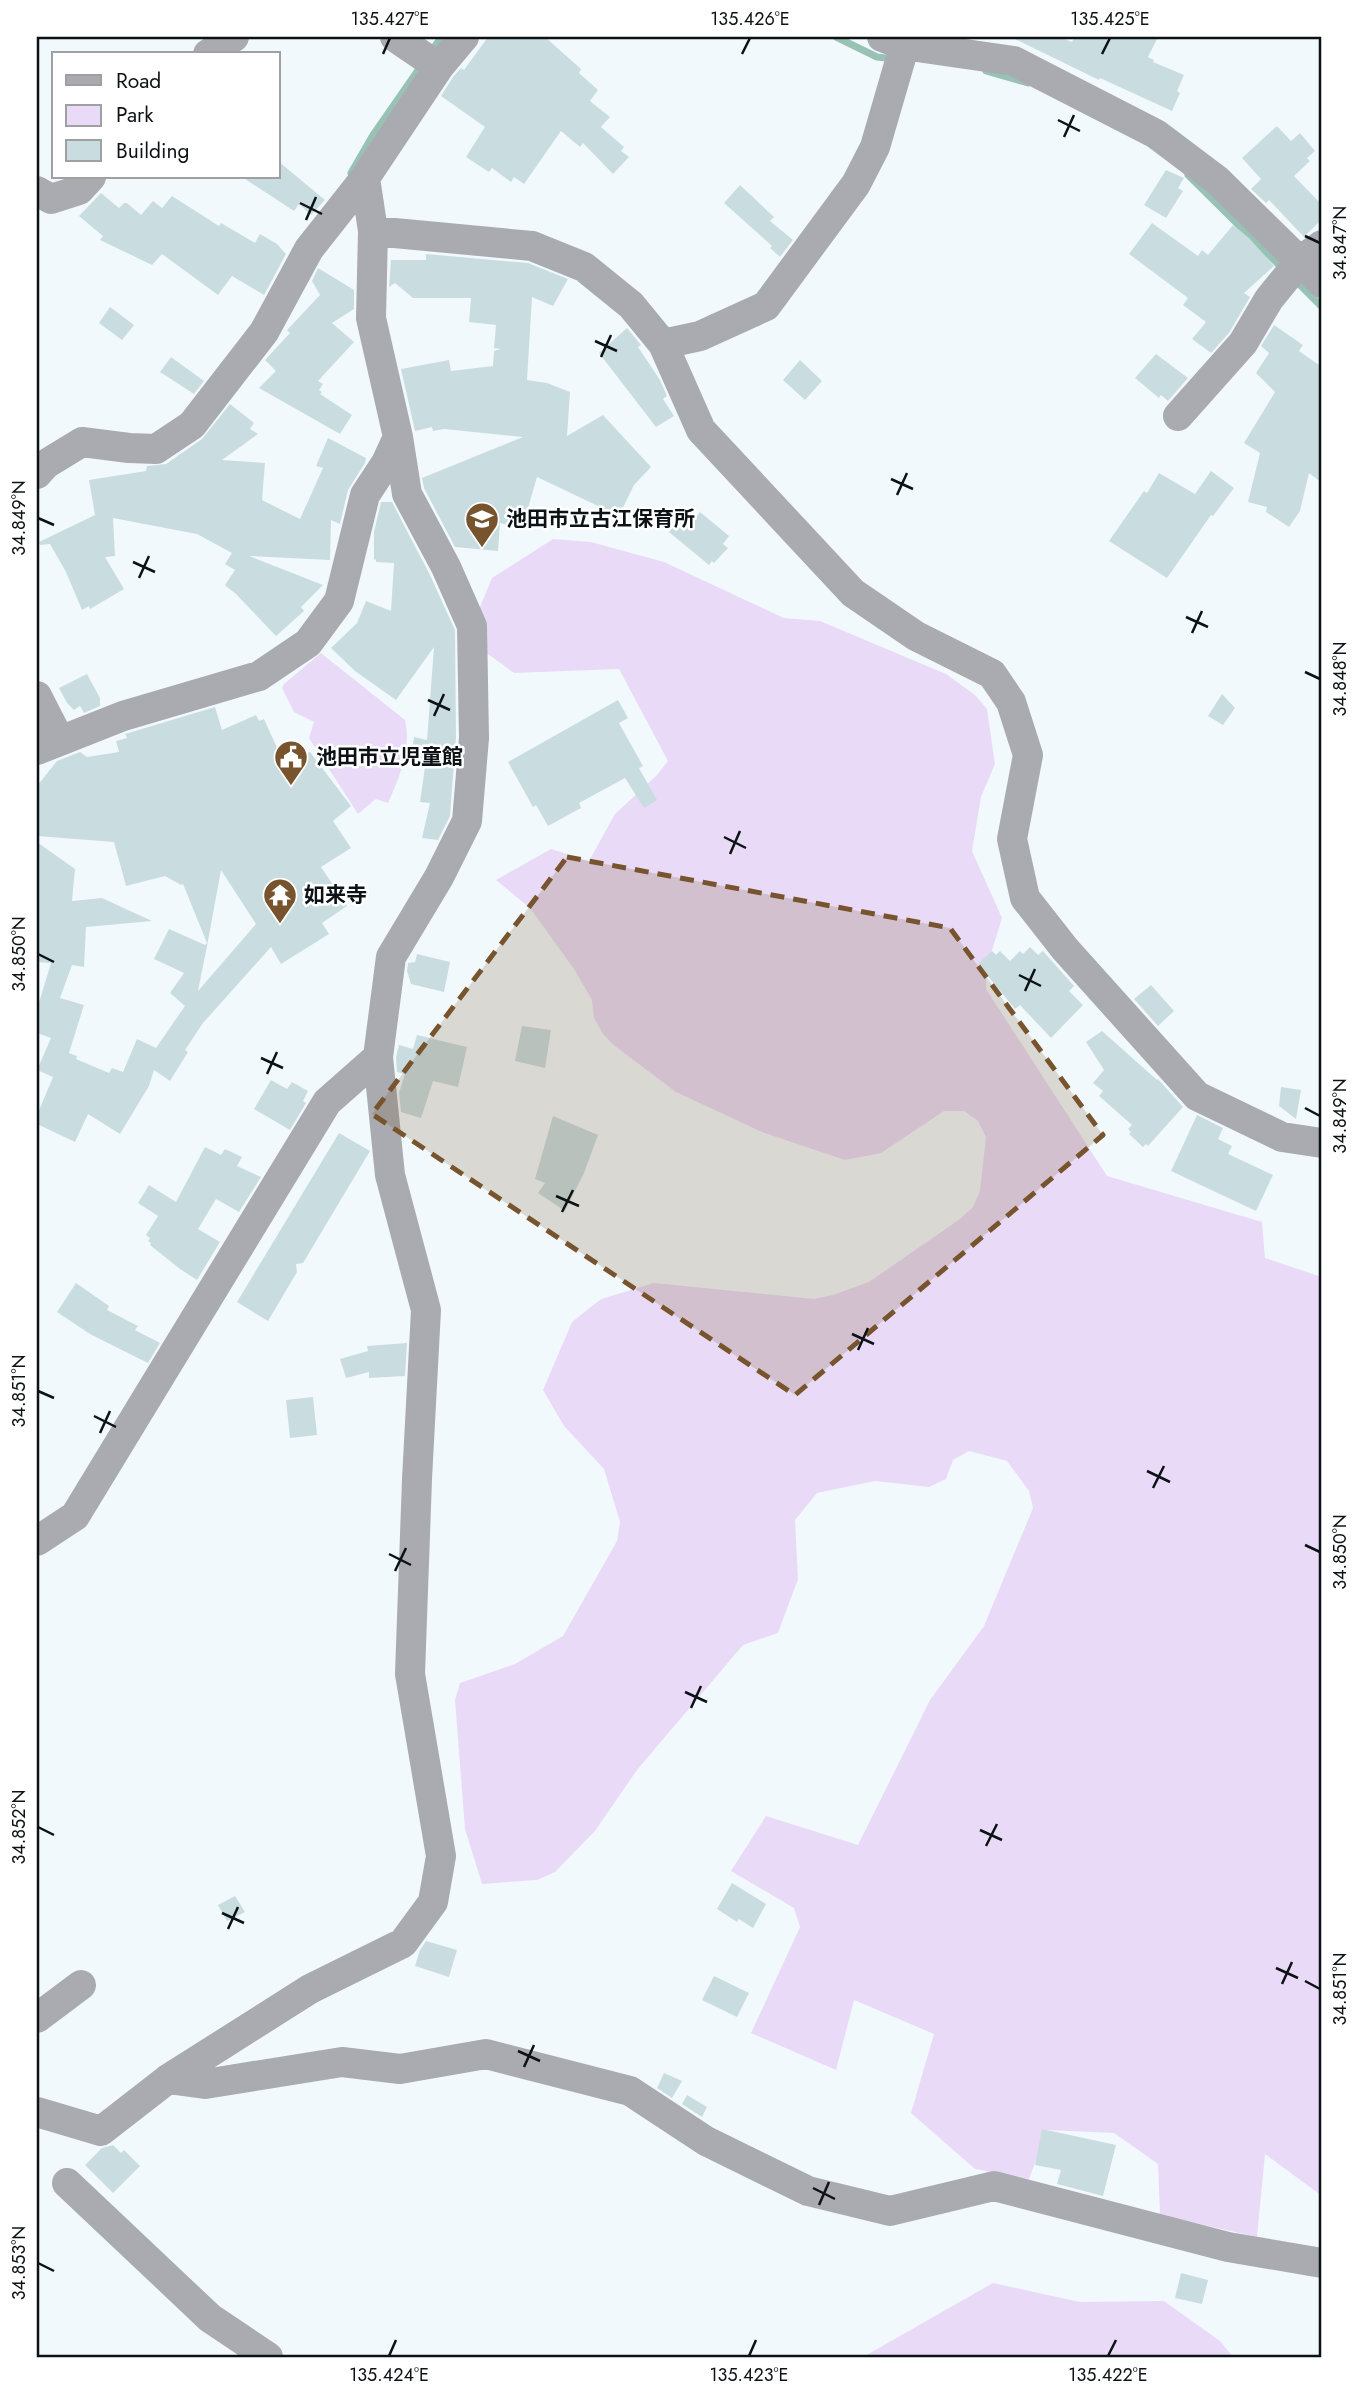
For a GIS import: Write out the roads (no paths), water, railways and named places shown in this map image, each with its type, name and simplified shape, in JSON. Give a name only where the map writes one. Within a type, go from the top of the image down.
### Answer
[{"type":"street","points":[[211,52],[234,37]]},
{"type":"street","points":[[395,37],[439,67]]},
{"type":"street","points":[[37,474],[46,464],[82,442],[156,449],[192,425],[264,332],[309,249],[365,178],[439,67],[464,37]]},
{"type":"street","points":[[663,344],[700,335],[765,306],[856,184],[875,147],[897,39],[1014,61],[1156,134],[1311,253],[1322,283]]},
{"type":"street","points":[[37,191],[51,198],[79,190],[90,178]]},
{"type":"street","points":[[37,2112],[101,2131],[168,2079],[310,1989],[403,1943],[433,1902],[441,1856],[410,1674],[426,1310],[390,1175],[378,1057],[391,957],[439,877],[467,821],[474,738],[472,626],[446,567],[407,494],[398,437],[371,318],[373,231],[365,178]]},
{"type":"street","points":[[373,231],[532,246],[584,267],[631,305],[663,344],[701,430],[853,593],[916,636],[992,674],[1011,702],[1028,755],[1013,839],[1025,898],[1065,950],[1197,1096],[1282,1137],[1322,1143]]},
{"type":"street","points":[[1178,416],[1243,343],[1269,299],[1311,253]]},
{"type":"street","points":[[37,696],[48,746],[123,716],[259,676],[307,643],[339,601],[365,495],[386,463],[398,437]]},
{"type":"street","points":[[37,1541],[75,1516],[327,1102],[378,1057]]},
{"type":"street","points":[[37,2018],[81,1985]]},
{"type":"street","points":[[168,2079],[205,2084],[342,2063],[400,2069],[486,2054],[630,2091],[706,2141],[808,2191],[890,2211],[994,2186],[1227,2247],[1322,2263]]},
{"type":"street","points":[[67,2183],[210,2318],[268,2357]]},
{"type":"waterway","points":[[430,54],[441,37]]},
{"type":"waterway","points":[[836,37],[877,57],[894,59]]},
{"type":"waterway","points":[[351,173],[373,135],[423,63]]},
{"type":"waterway","points":[[986,71],[1028,83]]},
{"type":"waterway","points":[[1188,175],[1284,270]]},
{"type":"waterway","points":[[1293,278],[1322,307]]},
{"type":"place","name":"池田市立古江保育所","points":[[482,549]]},
{"type":"place","name":"池田市立児童館","points":[[291,787]]},
{"type":"place","name":"如来寺","points":[[280,925]]}]
